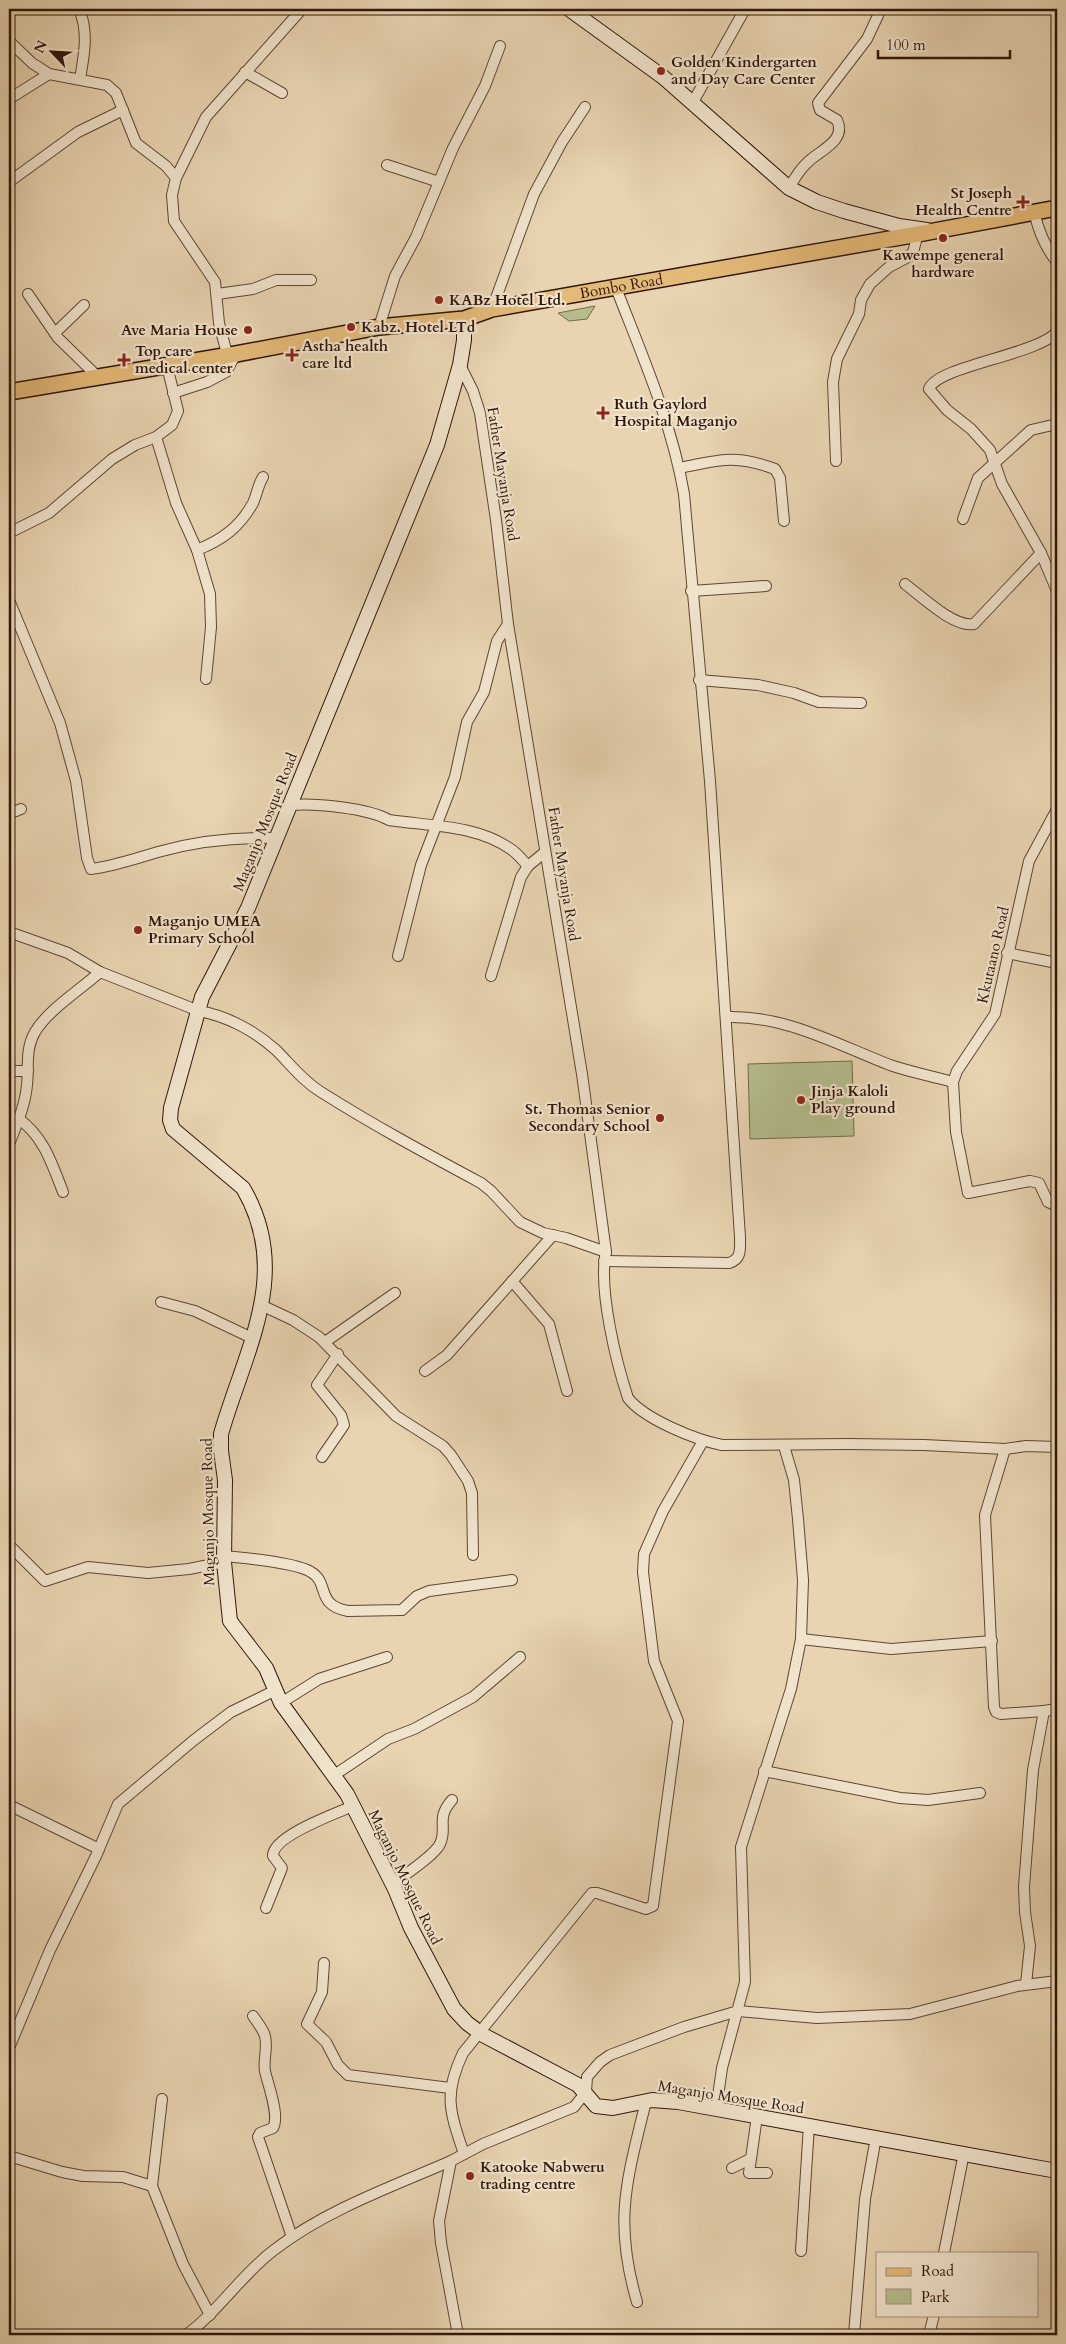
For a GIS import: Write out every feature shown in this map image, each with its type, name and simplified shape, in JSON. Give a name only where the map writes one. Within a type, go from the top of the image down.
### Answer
[{"type":"main road","name":"Bombo Road","points":[[9,392],[167,366],[379,327],[464,319],[492,309],[1057,208]]},
{"type":"street","points":[[78,9],[85,23],[80,79]]},
{"type":"street","points":[[173,393],[207,382],[226,372],[232,354],[219,323],[216,294],[210,273],[186,242],[174,221],[172,195],[176,178],[206,117],[302,9]]},
{"type":"street","points":[[569,9],[663,77],[788,188],[817,202],[844,211],[924,233],[908,257],[884,270],[870,284],[862,300],[859,314],[838,358],[833,395],[836,461]]},
{"type":"street","points":[[693,102],[745,9]]},
{"type":"street","points":[[788,188],[806,163],[831,144],[838,135],[840,130],[837,120],[820,110],[818,103],[867,38],[881,9]]},
{"type":"street","points":[[9,41],[32,64],[49,74],[107,85],[116,93],[136,143],[166,166],[176,178]]},
{"type":"street","points":[[379,327],[395,276],[416,236],[453,148],[485,86],[500,46]]},
{"type":"street","points":[[245,72],[282,93]]},
{"type":"street","points":[[9,99],[49,74]]},
{"type":"street","points":[[492,309],[534,194],[562,142],[585,107]]},
{"type":"street","points":[[9,182],[71,136],[124,110]]},
{"type":"street","points":[[387,165],[439,182]]},
{"type":"street","points":[[1034,211],[1038,230],[1057,262]]},
{"type":"street","points":[[216,294],[252,289],[276,280],[310,280]]},
{"type":"street","points":[[9,932],[68,953],[100,972],[199,1011],[214,1013],[252,1032],[276,1051],[300,1076],[319,1091],[480,1183],[491,1191],[520,1222],[542,1233],[553,1235],[605,1256],[682,1264],[729,1263],[736,1260],[740,1254],[740,1230],[710,781],[679,468],[663,411],[616,288]]},
{"type":"street","points":[[28,294],[55,334],[98,377]]},
{"type":"street","points":[[55,334],[84,304]]},
{"type":"street","name":"Maganjo Mosque Road","points":[[464,319],[464,340],[460,365],[426,472],[277,838],[233,941],[202,997],[171,1108],[170,1120],[173,1129],[243,1188],[251,1202],[266,1259],[266,1280],[261,1305],[221,1434],[220,1451],[225,1480],[224,1559],[230,1621],[266,1668],[278,1696],[353,1806],[393,1884],[411,1928],[454,2009],[480,2033],[521,2057],[571,2081],[586,2092],[592,2102],[601,2108],[613,2108],[646,2100],[678,2102],[1057,2171]]},
{"type":"street","points":[[1057,332],[1049,339],[946,375],[930,386],[930,391],[942,405],[986,444],[1002,484],[1041,553],[1057,591]]},
{"type":"street","name":"Father Mayanja Road","points":[[460,365],[473,391],[480,413],[496,520],[508,624],[593,1145],[605,1256],[608,1309],[628,1398],[642,1410],[703,1441],[722,1445],[916,1444],[1005,1449],[1026,1446],[1057,1448]]},
{"type":"street","points":[[9,533],[49,513],[122,453],[156,437],[172,425],[176,417],[177,405],[167,366]]},
{"type":"street","points":[[962,518],[978,478],[994,462],[1031,430],[1057,424]]},
{"type":"street","points":[[156,437],[176,503],[188,534],[197,550],[210,594],[211,627],[206,679]]},
{"type":"street","points":[[679,468],[730,459],[741,459],[775,469],[780,478],[784,521]]},
{"type":"street","points":[[197,550],[217,541],[243,520],[254,501],[263,477]]},
{"type":"street","points":[[905,584],[952,619],[966,626],[974,624],[1041,553]]},
{"type":"street","points":[[9,554],[9,564]]},
{"type":"street","points":[[691,591],[766,586]]},
{"type":"street","points":[[9,600],[60,723],[76,781],[87,858],[91,869],[108,867],[164,850],[226,838],[277,838]]},
{"type":"street","points":[[398,956],[421,865],[455,776],[466,722],[484,692],[497,641],[508,624]]},
{"type":"street","points":[[699,680],[758,685],[794,693],[820,702],[862,704]]},
{"type":"street","points":[[291,805],[306,803],[364,811],[378,814],[389,820],[469,831],[493,839],[513,850],[528,866]]},
{"type":"street","points":[[9,814],[20,809]]},
{"type":"street","name":"Kkutaano Road","points":[[953,1082],[957,1071],[995,1014],[1007,953],[1029,861],[1057,809]]},
{"type":"street","points":[[491,976],[521,877],[528,866],[545,852]]},
{"type":"street","points":[[1007,953],[1057,963]]},
{"type":"street","points":[[9,1144],[24,1106],[28,1071],[27,1054],[35,1032],[47,1015],[100,972]]},
{"type":"street","points":[[726,1017],[747,1016],[793,1027],[828,1038],[893,1066],[953,1082],[956,1132],[968,1193],[1030,1181],[1038,1183],[1048,1202],[1057,1206]]},
{"type":"street","points":[[9,1070],[28,1071]]},
{"type":"street","points":[[19,1119],[34,1131],[44,1145],[63,1192]]},
{"type":"street","points":[[425,1371],[447,1355],[553,1235]]},
{"type":"street","points":[[512,1281],[549,1324],[567,1391]]},
{"type":"street","points":[[324,1342],[395,1292]]},
{"type":"street","points":[[161,1302],[194,1311],[252,1338]]},
{"type":"street","points":[[261,1305],[293,1320],[324,1342],[338,1354],[396,1416],[443,1446],[459,1467],[472,1493],[472,1555]]},
{"type":"street","points":[[322,1457],[344,1425],[342,1415],[317,1385],[338,1354]]},
{"type":"street","points":[[464,2154],[451,2116],[450,2088],[453,2074],[463,2053],[592,1893],[598,1893],[646,1909],[653,1906],[678,1721],[654,1661],[643,1572],[644,1554],[663,1511],[703,1441]]},
{"type":"street","points":[[716,2110],[722,2068],[745,1982],[741,1847],[792,1689],[801,1639],[803,1580],[798,1519],[794,1480],[784,1446]]},
{"type":"street","points":[[1005,1449],[984,1515],[995,1710],[1001,1714],[1044,1711],[1057,1708]]},
{"type":"street","points":[[9,1545],[46,1580],[88,1567],[148,1573],[189,1570],[224,1559],[263,1560],[310,1571],[318,1578],[328,1602],[339,1610],[348,1611],[402,1610],[417,1596],[429,1591],[512,1580]]},
{"type":"street","points":[[801,1639],[891,1649],[992,1640]]},
{"type":"street","points":[[9,2048],[50,1950],[99,1849],[118,1804],[125,1796],[232,1712],[319,1679],[387,1657]]},
{"type":"street","points":[[333,1776],[388,1739],[414,1729],[473,1697],[520,1658]]},
{"type":"street","points":[[1026,1984],[1030,1946],[1024,1912],[1024,1887],[1033,1770],[1044,1711]]},
{"type":"street","points":[[764,1771],[900,1798],[928,1800],[980,1793]]},
{"type":"street","points":[[393,1884],[436,1849],[442,1837],[442,1814],[452,1800]]},
{"type":"street","points":[[9,1805],[99,1849]]},
{"type":"street","points":[[266,1908],[282,1868],[273,1856],[275,1850],[298,1829],[353,1806]]},
{"type":"street","points":[[324,1963],[322,1992],[307,2024],[326,2042],[348,2075],[450,2088]]},
{"type":"street","points":[[186,2335],[210,2315],[258,2262],[292,2237],[325,2218],[451,2161],[483,2144],[574,2107],[586,2092],[587,2077],[600,2062],[610,2055],[675,2030],[738,2010],[817,2018],[894,2016],[910,2014],[1026,1984],[1057,1981]]},
{"type":"street","points":[[253,2016],[265,2034],[265,2068],[274,2109],[275,2125],[272,2129],[260,2133],[258,2137],[292,2237]]},
{"type":"street","points":[[162,2099],[152,2186],[180,2255],[210,2315]]},
{"type":"street","points":[[637,2302],[624,2248],[624,2207],[626,2187],[646,2100]]},
{"type":"street","points":[[757,2116],[749,2173],[767,2173]]},
{"type":"street","points":[[801,2251],[809,2125]]},
{"type":"street","points":[[854,2335],[865,2200],[876,2137]]},
{"type":"street","points":[[944,2252],[964,2153]]},
{"type":"street","points":[[9,2156],[62,2172],[83,2176],[122,2177],[152,2186]]},
{"type":"street","points":[[732,2168],[750,2159]]},
{"type":"street","points":[[451,2161],[439,2221],[458,2335]]},
{"type":"street","points":[[929,2335],[934,2316]]},
{"type":"green space","points":[[595,306],[587,319],[569,321],[558,313]]},
{"type":"green space","name":"Jinja Kaloli Play ground","points":[[852,1061],[854,1136],[750,1139],[748,1064]]},
{"type":"place","name":"Golden Kindergarten and Day Care Center","points":[[661,71]]},
{"type":"place","name":"St Joseph Health Centre","points":[[1023,202]]},
{"type":"place","name":"Kawempe general hardware","points":[[943,238]]},
{"type":"place","name":"KABz Hotel Ltd.","points":[[439,300]]},
{"type":"place","name":"Kabz. Hotel LTd","points":[[351,327]]},
{"type":"place","name":"Ave Maria House","points":[[248,330]]},
{"type":"place","name":"Astha health care ltd","points":[[292,355]]},
{"type":"place","name":"Top care medical center","points":[[124,360]]},
{"type":"place","name":"Ruth Gaylord Hospital Maganjo","points":[[603,413]]},
{"type":"place","name":"Maganjo UMEA Primary School","points":[[138,930]]},
{"type":"place","name":"Jinja Kaloli Play ground","points":[[801,1100]]},
{"type":"place","name":"St. Thomas Senior Secondary School","points":[[660,1118]]},
{"type":"place","name":"Katooke Nabweru trading centre","points":[[470,2176]]}]
